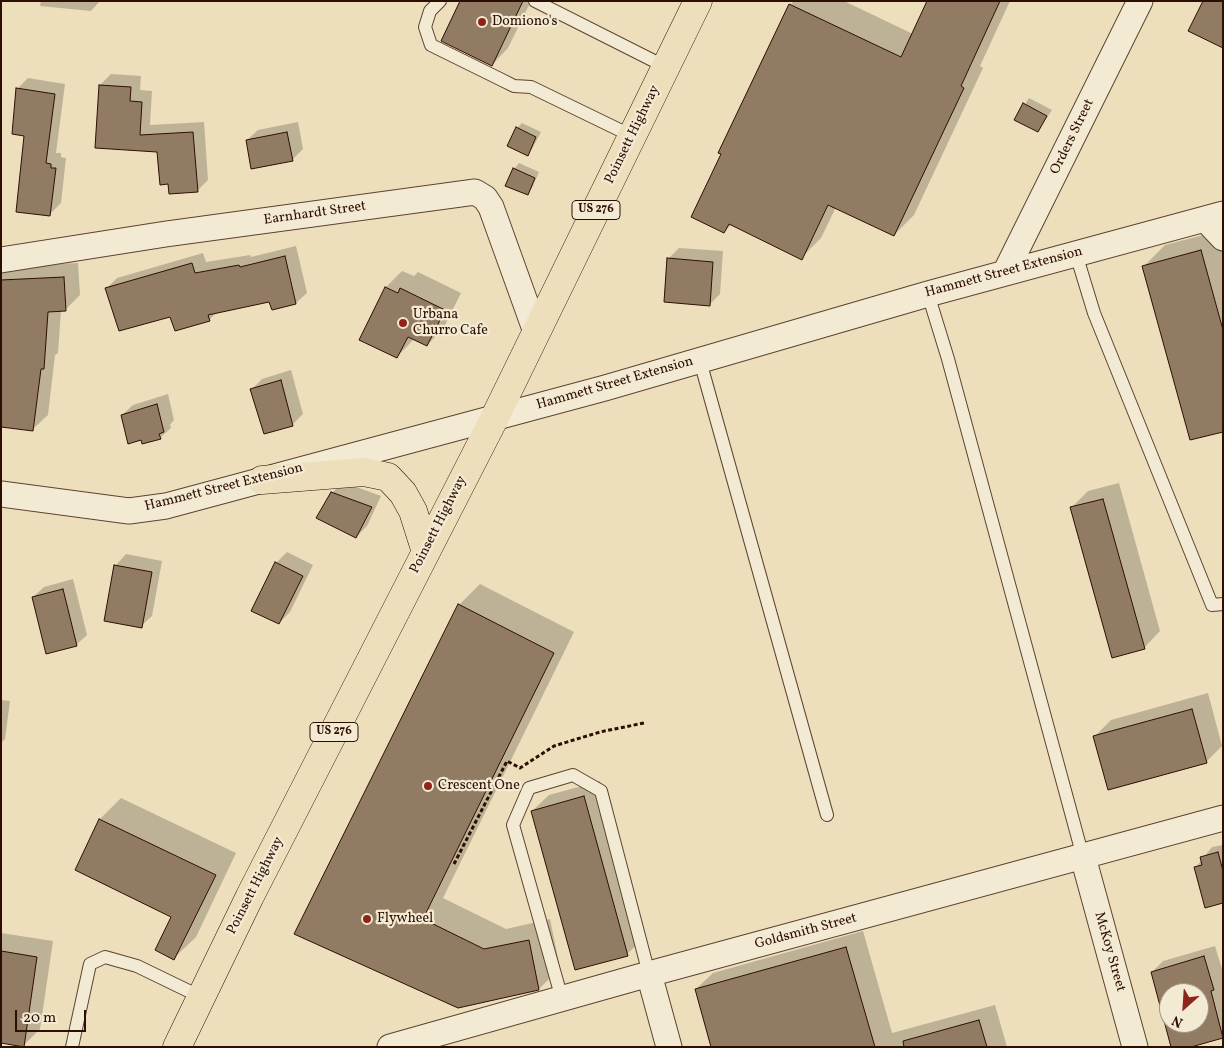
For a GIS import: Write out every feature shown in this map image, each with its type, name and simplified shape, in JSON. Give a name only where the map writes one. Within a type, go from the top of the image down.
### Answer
[{"type":"highway","name":"Poinsett Highway","points":[[178,1047],[201,997],[494,418],[698,1]]},
{"type":"highway","points":[[262,480],[364,472],[388,477],[403,494],[413,511],[426,552]]},
{"type":"street","name":"Orders Street","points":[[1005,273],[1140,1]]},
{"type":"street","name":"Earnhardt Street","points":[[1,260],[166,234],[476,192],[485,198],[491,207],[536,332]]},
{"type":"street","name":"Hammett Street Extension","points":[[1,494],[129,511],[166,506],[494,418],[700,361],[928,294],[1214,217]]},
{"type":"street","points":[[1214,217],[1223,238]]},
{"type":"street","name":"Goldsmith Street","points":[[390,1047],[649,974],[1223,818]]},
{"type":"street","name":"McKoy Street","points":[[1083,857],[1135,1047]]},
{"type":"street","points":[[649,974],[669,1047]]},
{"type":"lane","points":[[440,1],[430,11],[425,27],[431,45],[514,86],[531,87],[632,136]]},
{"type":"lane","points":[[535,1],[666,67]]},
{"type":"lane","points":[[1076,254],[1094,313],[1212,605],[1223,604]]},
{"type":"lane","points":[[928,294],[951,368],[1083,857]]},
{"type":"lane","points":[[700,361],[827,815]]},
{"type":"lane","points":[[562,999],[513,825],[529,788],[572,774],[601,791],[649,974]]},
{"type":"lane","points":[[72,1047],[90,964],[105,956],[137,966],[201,997]]},
{"type":"path","points":[[600,732],[644,723]]},
{"type":"building","name":"Domiono's","points":[[460,1],[523,1],[492,66],[441,41]]},
{"type":"building","points":[[927,1],[1000,1],[961,86],[964,88],[894,236],[828,205],[802,260],[729,224],[724,233],[691,217],[721,154],[718,153],[789,4],[901,57]]},
{"type":"building","points":[[1203,1],[1223,1],[1223,48],[1188,31]]},
{"type":"building","points":[[99,85],[131,87],[130,101],[142,102],[140,135],[193,132],[198,192],[169,194],[168,184],[160,185],[157,152],[95,148]]},
{"type":"building","points":[[16,88],[55,94],[46,163],[51,164],[51,168],[56,168],[50,216],[16,212],[24,136],[12,134]]},
{"type":"building","points":[[1023,103],[1047,116],[1038,132],[1014,120]]},
{"type":"building","points":[[516,127],[536,137],[528,156],[507,146]]},
{"type":"building","points":[[287,132],[293,161],[251,169],[246,140]]},
{"type":"building","points":[[513,168],[535,178],[528,195],[505,186]]},
{"type":"building","points":[[1201,250],[1223,330],[1223,432],[1190,440],[1142,266]]},
{"type":"building","points":[[285,256],[296,304],[272,310],[269,302],[208,315],[210,321],[175,331],[170,317],[119,331],[105,288],[192,263],[195,273],[239,265],[240,267]]},
{"type":"building","points":[[667,258],[713,262],[710,306],[664,302]]},
{"type":"building","points":[[64,277],[66,311],[48,312],[44,369],[41,369],[33,431],[1,427],[1,280]]},
{"type":"building","name":"Urbana Churro Cafe","points":[[385,287],[398,293],[400,288],[445,310],[427,346],[408,337],[397,358],[359,340]]},
{"type":"building","points":[[281,380],[293,426],[264,434],[250,389]]},
{"type":"building","points":[[157,404],[164,432],[159,434],[161,439],[142,444],[141,440],[128,444],[121,415]]},
{"type":"building","points":[[331,492],[372,507],[356,538],[316,518]]},
{"type":"building","points":[[1103,499],[1145,649],[1112,658],[1070,507]]},
{"type":"building","points":[[275,562],[303,576],[279,624],[251,611]]},
{"type":"building","points":[[114,565],[152,572],[142,628],[104,621]]},
{"type":"building","points":[[63,589],[77,646],[46,654],[32,597]]},
{"type":"building","name":"Crescent One","points":[[458,604],[554,653],[423,919],[484,949],[529,940],[539,990],[458,1008],[294,934]]},
{"type":"building","points":[[1192,709],[1207,763],[1108,790],[1093,736]]},
{"type":"building","points":[[584,796],[628,956],[575,970],[531,811]]},
{"type":"building","points":[[99,819],[216,875],[174,960],[155,950],[171,917],[75,870]]},
{"type":"building","points":[[1218,852],[1223,871],[1223,903],[1205,908],[1194,867],[1202,865],[1200,857]]},
{"type":"building","points":[[846,947],[875,1047],[711,1047],[695,989]]},
{"type":"building","points":[[1,951],[37,957],[24,1047],[1,1043]]},
{"type":"building","points":[[1204,956],[1214,990],[1211,991],[1223,1038],[1191,1047],[1171,1047],[1167,1033],[1209,1033],[1209,983],[1159,983],[1159,1002],[1151,972]]},
{"type":"building","points":[[979,1020],[987,1047],[904,1047],[903,1041]]},
{"type":"place","name":"Domiono's","points":[[482,22]]},
{"type":"place","name":"Urbana Churro Cafe","points":[[403,323]]},
{"type":"place","name":"Crescent One","points":[[428,786]]},
{"type":"place","name":"Flywheel","points":[[367,919]]}]
